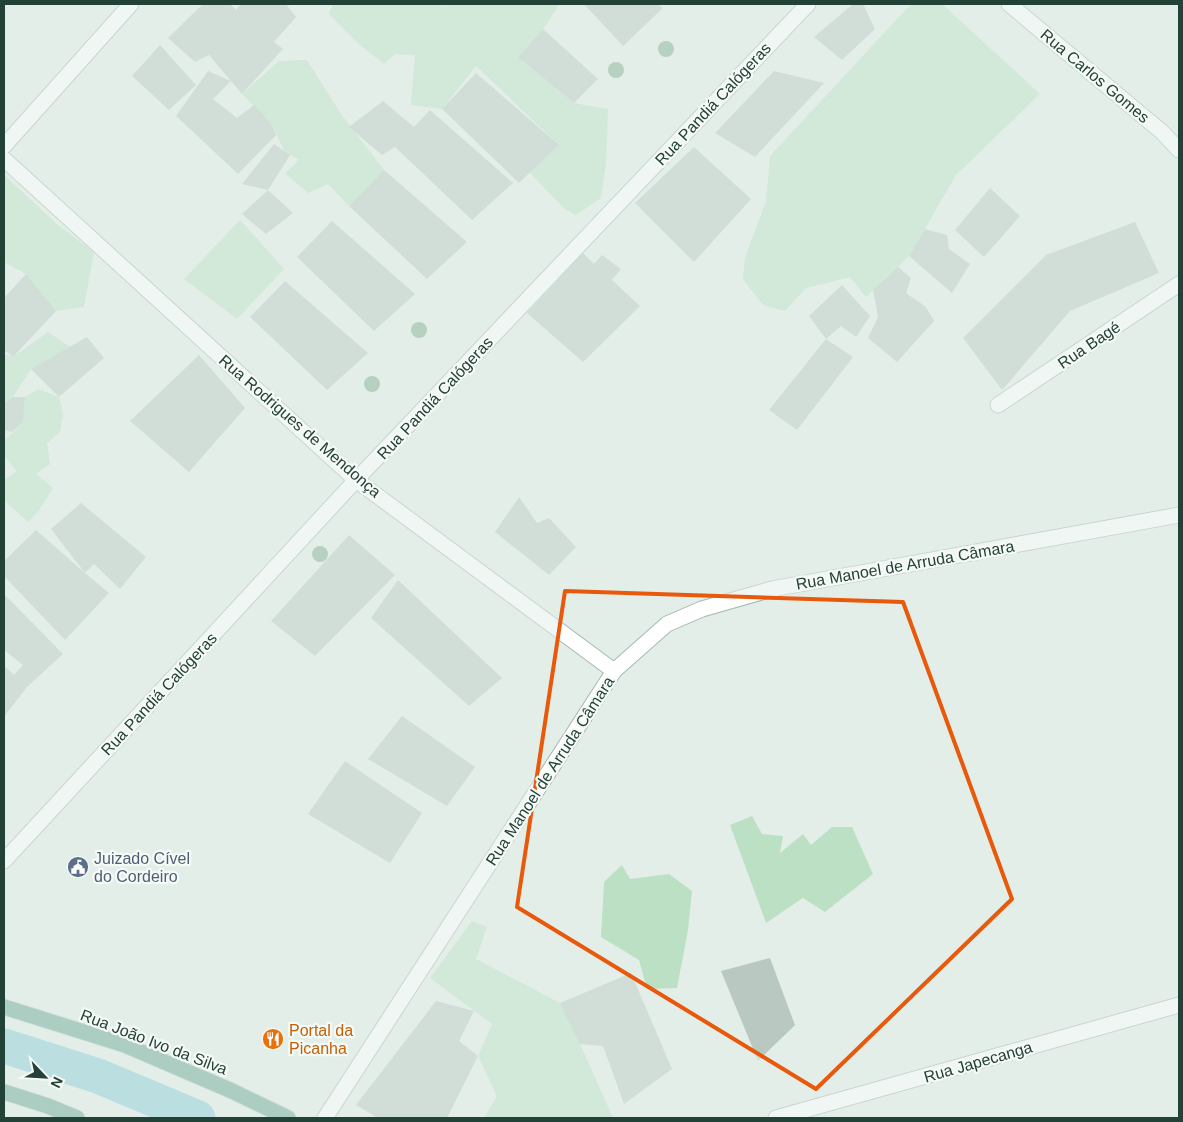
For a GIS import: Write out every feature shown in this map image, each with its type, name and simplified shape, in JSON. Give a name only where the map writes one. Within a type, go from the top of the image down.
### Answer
[{"type":"main road","name":"Rua João Ivo da Silva","points":[[4,1006],[125,1046],[232,1091],[288,1118]]},
{"type":"main road","points":[[4,1092],[48,1106],[77,1118]]},
{"type":"street","points":[[4,146],[131,4]]},
{"type":"street","name":"Rua Pandiá Calógeras","points":[[4,861],[356,480],[808,4]]},
{"type":"street","name":"Rua Carlos Gomes","points":[[1009,4],[1162,132],[1179,150]]},
{"type":"street","name":"Rua Rodrigues de Mendonça","points":[[4,159],[356,480],[614,671]]},
{"type":"street","name":"Rua Bagé","points":[[998,405],[1179,284]]},
{"type":"street","name":"Rua Manoel de Arruda Câmara","points":[[325,1118],[614,671],[667,624],[702,609],[772,589],[1179,515]]},
{"type":"street","name":"Rua Japecanga","points":[[776,1118],[1179,1005]]},
{"type":"highlighted area","points":[[565,591],[903,602],[1012,899],[816,1089],[517,907]]},
{"type":"green space","points":[[333,4],[442,4],[446,6],[447,4],[560,4],[543,29],[518,57],[574,103],[608,109],[606,164],[601,198],[576,215],[565,209],[530,173],[559,145],[476,66],[442,109],[411,105],[415,55],[395,54],[384,64],[360,45],[329,14]]},
{"type":"green space","points":[[911,4],[942,4],[1040,94],[956,175],[909,256],[866,297],[850,277],[806,288],[785,311],[763,305],[743,279],[745,258],[766,201],[770,156]]},
{"type":"green space","points":[[307,60],[341,114],[384,170],[349,206],[328,184],[308,193],[285,173],[299,160],[285,152],[270,122],[242,94],[279,61]]},
{"type":"green space","points":[[4,175],[58,225],[94,252],[84,307],[56,311],[26,274],[4,262]]},
{"type":"green space","points":[[240,220],[284,269],[237,319],[184,279]]},
{"type":"green space","points":[[48,332],[70,347],[31,369],[13,397],[4,403],[4,354],[13,357]]},
{"type":"green space","points":[[38,389],[59,397],[63,414],[60,432],[47,443],[50,464],[36,474],[53,488],[39,510],[28,522],[4,500],[4,480],[17,471],[4,456],[4,441],[23,422],[25,397]]},
{"type":"green space","points":[[752,816],[762,834],[783,836],[780,853],[803,834],[811,845],[832,827],[852,827],[873,874],[825,912],[803,898],[766,923],[730,825]]},
{"type":"green space","points":[[622,865],[630,879],[669,874],[692,891],[688,930],[677,988],[647,989],[639,960],[601,937],[604,882]]},
{"type":"green space","points":[[472,921],[487,927],[476,959],[560,1003],[570,1021],[613,1118],[484,1118],[497,1096],[478,1056],[492,1024],[430,978]]},
{"type":"building","points":[[203,4],[230,4],[236,10],[241,4],[286,4],[296,17],[274,42],[283,49],[242,94],[209,55],[195,62],[168,38]]},
{"type":"building","points":[[584,4],[657,4],[663,8],[623,46]]},
{"type":"building","points":[[853,4],[863,4],[875,29],[842,60],[814,37]]},
{"type":"building","points":[[543,29],[598,79],[574,103],[518,57]]},
{"type":"building","points":[[160,45],[196,85],[169,110],[132,76]]},
{"type":"building","points":[[208,71],[231,81],[213,99],[237,118],[254,105],[270,122],[276,135],[238,174],[176,116]]},
{"type":"building","points":[[774,71],[824,83],[755,157],[715,133]]},
{"type":"building","points":[[476,73],[559,145],[519,183],[442,109]]},
{"type":"building","points":[[383,101],[414,127],[430,110],[513,183],[472,220],[395,147],[382,155],[349,127]]},
{"type":"building","points":[[274,144],[290,155],[268,190],[242,184]]},
{"type":"building","points":[[694,147],[751,199],[694,262],[635,203]]},
{"type":"building","points":[[384,170],[467,242],[427,279],[349,206]]},
{"type":"building","points":[[990,188],[1020,216],[984,257],[955,230]]},
{"type":"building","points":[[268,190],[293,213],[266,234],[242,214]]},
{"type":"building","points":[[332,221],[415,294],[374,331],[297,257]]},
{"type":"building","points":[[1135,222],[1159,273],[1070,311],[1002,390],[963,338],[1046,255]]},
{"type":"building","points":[[925,229],[947,235],[949,249],[970,264],[952,293],[909,256]]},
{"type":"building","points":[[583,253],[594,264],[602,255],[621,269],[612,280],[640,306],[583,362],[527,313]]},
{"type":"building","points":[[898,267],[911,278],[906,293],[926,307],[934,321],[897,362],[868,338],[878,317],[873,290]]},
{"type":"building","points":[[26,274],[56,311],[13,357],[4,350],[4,298]]},
{"type":"building","points":[[285,281],[368,353],[327,390],[250,317]]},
{"type":"building","points":[[842,285],[870,316],[856,337],[841,326],[826,339],[809,316]]},
{"type":"building","points":[[87,337],[104,358],[59,397],[31,369]]},
{"type":"building","points":[[826,339],[853,357],[797,430],[769,410]]},
{"type":"building","points":[[199,355],[245,408],[189,472],[130,421]]},
{"type":"building","points":[[13,397],[25,397],[23,422],[12,432],[4,430],[4,403]]},
{"type":"building","points":[[519,497],[537,523],[549,518],[576,547],[549,575],[495,532]]},
{"type":"building","points":[[81,503],[146,557],[120,589],[94,564],[85,573],[51,529]]},
{"type":"building","points":[[36,530],[109,593],[65,640],[4,576],[4,561]]},
{"type":"building","points":[[349,535],[395,575],[315,656],[271,621]]},
{"type":"building","points":[[398,580],[502,678],[469,706],[371,618]]},
{"type":"building","points":[[4,594],[63,654],[27,687],[4,717],[4,665],[14,675],[23,665],[4,650]]},
{"type":"building","points":[[402,716],[475,767],[447,806],[368,759]]},
{"type":"building","points":[[345,761],[422,813],[390,863],[308,814]]},
{"type":"building","points":[[770,958],[795,1025],[758,1061],[721,971]]},
{"type":"building","points":[[631,973],[672,1069],[624,1104],[603,1046],[580,1044],[560,1003]]},
{"type":"building","points":[[436,1001],[474,1011],[459,1041],[478,1056],[447,1118],[378,1118],[356,1105]]},
{"type":"waterway","points":[[4,1046],[98,1076],[198,1118]]},
{"type":"place","name":"Juizado Cível do Cordeiro","points":[[78,867]]},
{"type":"place","name":"Portal da Picanha","points":[[273,1039]]}]
